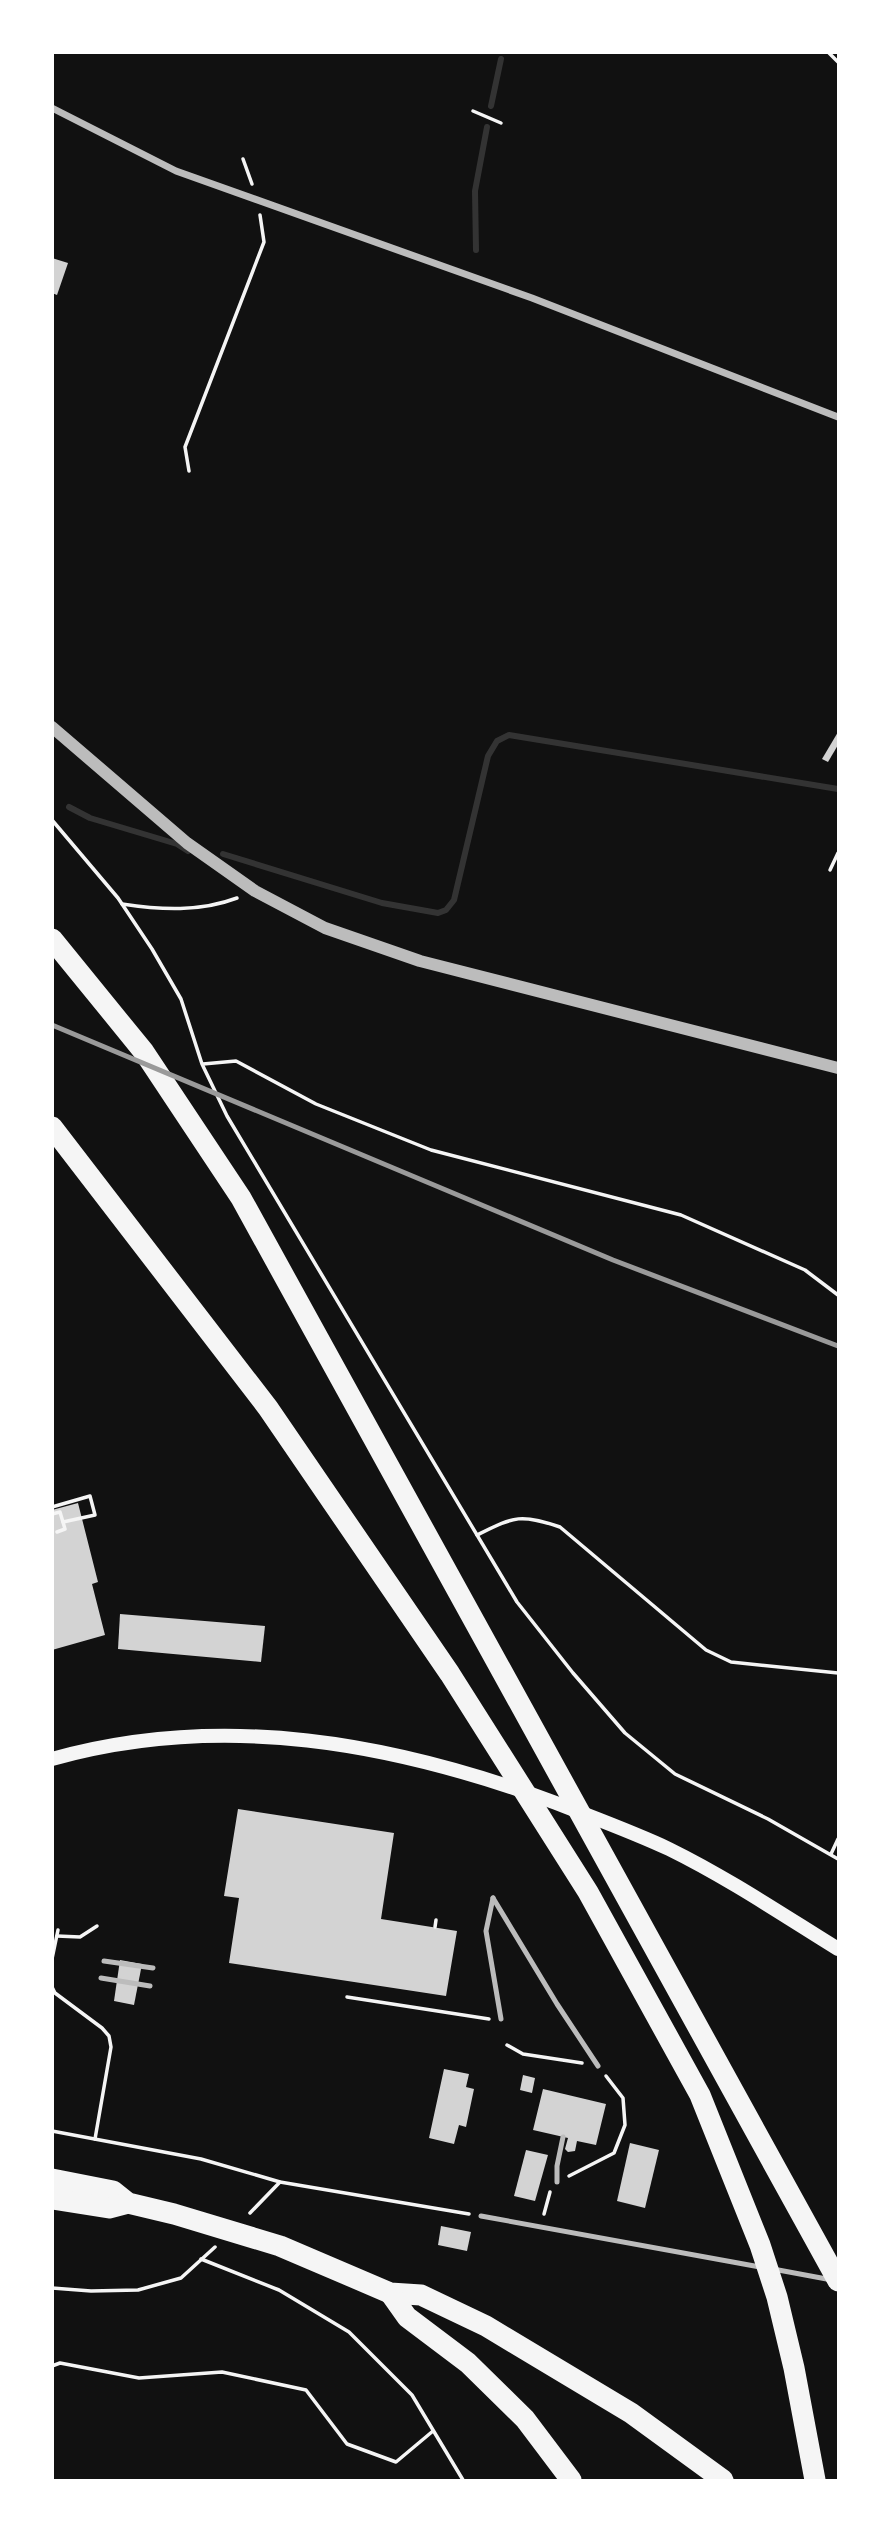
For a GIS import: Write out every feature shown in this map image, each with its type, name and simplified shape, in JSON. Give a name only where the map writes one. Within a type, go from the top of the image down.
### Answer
[{"type":"highway","points":[[52,939],[144,1052],[242,1198],[838,2281]]},
{"type":"highway","points":[[52,1127],[268,1408],[450,1674],[581,1881],[700,2095],[760,2245],[794,2368],[815,2480]]},
{"type":"highway","points":[[52,2179],[113,2191],[128,2203],[280,2246],[390,2293],[421,2295],[486,2326],[631,2413],[723,2480]]},
{"type":"highway","points":[[52,2199],[109,2208],[128,2203]]},
{"type":"highway","points":[[390,2293],[407,2317],[468,2363],[525,2419],[571,2480]]},
{"type":"main road","points":[[52,1759],[95,1748],[159,1738],[252,1735],[306,1739],[448,1767],[516,1788],[670,1849],[838,1949]]},
{"type":"street","points":[[52,107],[176,171],[532,298],[838,417]]},
{"type":"street","points":[[52,727],[187,843],[255,891],[325,928],[420,961],[838,1068]]},
{"type":"lane","points":[[501,2019],[486,1931],[493,1898],[598,2066]]},
{"type":"lane","points":[[104,1961],[153,1968]]},
{"type":"lane","points":[[101,1978],[150,1986]]},
{"type":"lane","points":[[557,2182],[557,2166],[563,2137]]},
{"type":"lane","points":[[481,2216],[838,2281]]},
{"type":"path","points":[[828,52],[838,62]]},
{"type":"path","points":[[473,111],[500,123]]},
{"type":"path","points":[[189,471],[185,447],[264,242],[258,200],[243,159]]},
{"type":"path","points":[[52,820],[122,904],[152,948],[181,999],[202,1064],[227,1116],[517,1602],[625,1733],[675,1774],[768,1819],[838,1859]]},
{"type":"path","points":[[830,870],[838,853]]},
{"type":"path","points":[[122,904],[147,908],[190,909],[227,902],[255,891]]},
{"type":"path","points":[[202,1064],[236,1061],[316,1104],[431,1150],[681,1215],[805,1270],[838,1295]]},
{"type":"path","points":[[52,1507],[90,1496],[95,1515],[63,1522]]},
{"type":"path","points":[[52,1514],[60,1512],[65,1529],[57,1532]]},
{"type":"path","points":[[476,1535],[512,1517],[537,1519],[560,1527],[706,1650],[731,1661],[838,1673]]},
{"type":"path","points":[[831,1854],[838,1839]]},
{"type":"path","points":[[435,1927],[436,1920]]},
{"type":"path","points":[[57,1936],[80,1937],[97,1926]]},
{"type":"path","points":[[52,1959],[58,1930]]},
{"type":"path","points":[[52,1987],[55,1993],[109,2036],[111,2047],[95,2139]]},
{"type":"path","points":[[347,1997],[473,2016]]},
{"type":"path","points":[[507,2045],[523,2054],[598,2066],[623,2098],[625,2125],[614,2153],[557,2182],[548,2196],[541,2227]]},
{"type":"path","points":[[52,2131],[201,2159],[280,2182],[481,2216]]},
{"type":"path","points":[[250,2213],[280,2182]]},
{"type":"path","points":[[52,2288],[138,2290],[181,2278],[215,2246]]},
{"type":"path","points":[[201,2259],[279,2290],[349,2332],[412,2395],[463,2480]]},
{"type":"path","points":[[52,2366],[60,2363],[139,2378],[222,2372],[306,2390],[347,2444],[396,2462],[433,2431]]},
{"type":"building","points":[[52,258],[68,263],[57,295],[52,293]]},
{"type":"building","points":[[838,732],[838,745],[828,762],[822,759]]},
{"type":"building","points":[[78,1503],[98,1582],[92,1584],[105,1635],[52,1650],[52,1510]]},
{"type":"building","points":[[120,1614],[265,1626],[261,1662],[118,1649]]},
{"type":"building","points":[[238,1809],[394,1833],[381,1919],[457,1931],[446,1996],[229,1963],[239,1898],[224,1896]]},
{"type":"building","points":[[120,1960],[142,1964],[134,2005],[114,2001]]},
{"type":"building","points":[[444,2069],[469,2074],[466,2087],[474,2089],[466,2127],[459,2125],[454,2144],[429,2138]]},
{"type":"building","points":[[523,2075],[535,2078],[532,2093],[520,2090]]},
{"type":"building","points":[[543,2089],[606,2104],[596,2145],[577,2141],[575,2151],[568,2152],[565,2149],[568,2138],[533,2130]]},
{"type":"building","points":[[630,2143],[659,2150],[645,2208],[617,2201]]},
{"type":"building","points":[[526,2150],[548,2155],[535,2201],[514,2196]]},
{"type":"building","points":[[441,2226],[471,2232],[467,2251],[438,2245]]},
{"type":"waterway","points":[[491,106],[501,59]]},
{"type":"waterway","points":[[476,250],[475,191],[487,127]]},
{"type":"waterway","points":[[223,854],[382,903],[438,913],[446,910],[454,900],[488,756],[497,741],[509,735],[838,789]]},
{"type":"waterway","points":[[69,807],[90,818],[177,844],[188,851]]},
{"type":"railway","points":[[52,1025],[613,1260],[838,1346]]}]
